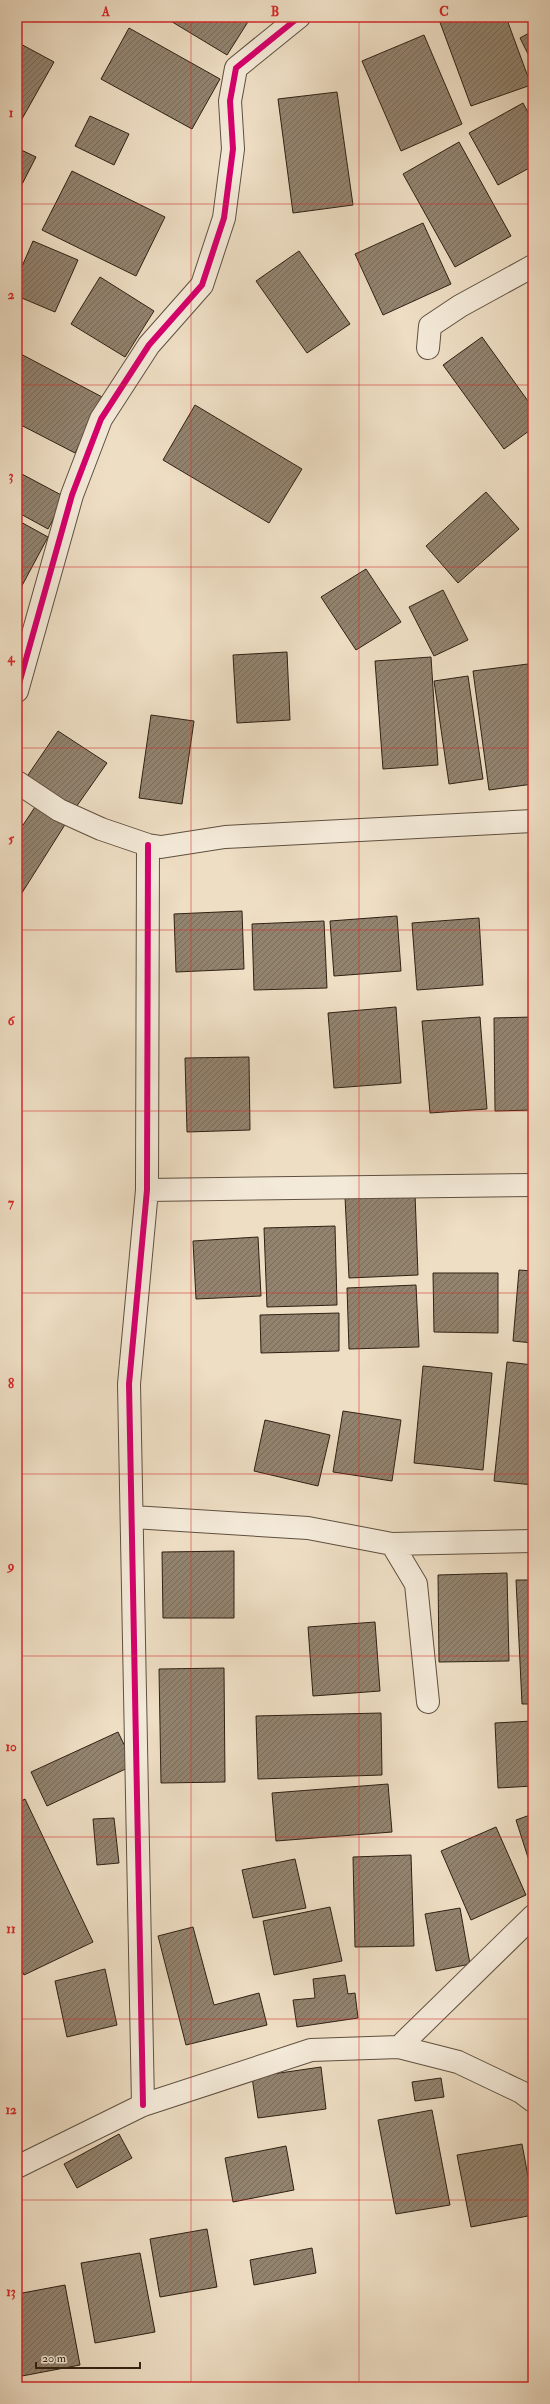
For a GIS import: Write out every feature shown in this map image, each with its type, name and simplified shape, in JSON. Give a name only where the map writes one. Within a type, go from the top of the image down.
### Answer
[{"type":"street","points":[[17,691],[72,494],[101,419],[149,345],[202,285],[224,218],[233,148],[230,101],[236,68],[299,17]]},
{"type":"street","points":[[428,348],[430,326],[460,306],[533,266]]},
{"type":"street","points":[[17,782],[59,810],[101,829],[148,845],[161,847],[225,837],[533,821]]},
{"type":"street","points":[[144,2105],[133,1517],[129,1384],[147,1190],[148,845]]},
{"type":"street","points":[[147,1190],[533,1185]]},
{"type":"street","points":[[133,1517],[308,1528],[392,1544],[533,1540]]},
{"type":"street","points":[[392,1544],[416,1584],[428,1702]]},
{"type":"street","points":[[399,2047],[533,1916]]},
{"type":"street","points":[[17,2167],[144,2105],[311,2050],[399,2047],[458,2062],[521,2092],[533,2101]]},
{"type":"building","points":[[164,17],[251,17],[227,55]]},
{"type":"building","points":[[438,17],[506,17],[531,85],[471,106]]},
{"type":"building","points":[[129,28],[220,79],[192,129],[101,79]]},
{"type":"building","points":[[533,31],[533,64],[520,38]]},
{"type":"building","points":[[424,35],[462,124],[401,151],[362,61]]},
{"type":"building","points":[[17,42],[54,62],[18,126],[17,125]]},
{"type":"building","points":[[337,92],[353,205],[293,213],[278,99]]},
{"type":"building","points":[[523,103],[533,122],[533,166],[498,185],[469,133]]},
{"type":"building","points":[[90,116],[129,134],[114,165],[75,146]]},
{"type":"building","points":[[459,142],[511,236],[455,267],[403,174]]},
{"type":"building","points":[[17,148],[36,157],[17,194]]},
{"type":"building","points":[[72,171],[165,217],[136,276],[42,230]]},
{"type":"building","points":[[423,223],[451,284],[383,315],[355,254]]},
{"type":"building","points":[[33,241],[78,260],[55,312],[17,296],[17,278]]},
{"type":"building","points":[[299,251],[350,324],[307,353],[256,281]]},
{"type":"building","points":[[100,277],[154,311],[125,357],[71,324]]},
{"type":"building","points":[[482,337],[533,408],[533,428],[504,449],[443,365]]},
{"type":"building","points":[[17,352],[104,398],[75,453],[17,423]]},
{"type":"building","points":[[195,405],[302,469],[269,523],[163,460]]},
{"type":"building","points":[[18,472],[65,497],[48,529],[17,512]]},
{"type":"building","points":[[486,492],[519,529],[458,583],[426,546]]},
{"type":"building","points":[[17,520],[48,537],[17,595]]},
{"type":"building","points":[[366,569],[401,622],[356,650],[321,597]]},
{"type":"building","points":[[443,590],[468,640],[434,656],[409,607]]},
{"type":"building","points":[[287,652],[290,720],[237,723],[233,655]]},
{"type":"building","points":[[431,657],[438,765],[383,769],[375,661]]},
{"type":"building","points":[[528,664],[533,703],[533,784],[489,790],[473,671]]},
{"type":"building","points":[[468,676],[483,779],[449,784],[434,681]]},
{"type":"building","points":[[151,715],[194,721],[182,804],[139,798]]},
{"type":"building","points":[[58,731],[107,763],[74,810],[26,778]]},
{"type":"building","points":[[37,804],[66,823],[20,896],[17,894],[17,822],[23,825]]},
{"type":"building","points":[[242,911],[244,969],[176,972],[174,914]]},
{"type":"building","points":[[397,916],[401,971],[334,976],[330,921]]},
{"type":"building","points":[[479,918],[483,985],[417,990],[412,923]]},
{"type":"building","points":[[324,921],[327,988],[254,990],[252,924]]},
{"type":"building","points":[[396,1007],[401,1083],[334,1088],[328,1013]]},
{"type":"building","points":[[480,1017],[487,1109],[430,1113],[422,1021]]},
{"type":"building","points":[[533,1017],[533,1110],[495,1111],[494,1018]]},
{"type":"building","points":[[249,1057],[250,1130],[187,1132],[185,1058]]},
{"type":"building","points":[[415,1194],[418,1275],[349,1278],[345,1197]]},
{"type":"building","points":[[335,1226],[337,1305],[267,1307],[264,1228]]},
{"type":"building","points":[[258,1237],[261,1296],[196,1299],[193,1241]]},
{"type":"building","points":[[519,1270],[533,1271],[533,1343],[513,1341]]},
{"type":"building","points":[[433,1273],[498,1273],[498,1333],[434,1332]]},
{"type":"building","points":[[416,1285],[419,1347],[349,1349],[347,1288]]},
{"type":"building","points":[[339,1313],[339,1351],[261,1353],[260,1315]]},
{"type":"building","points":[[507,1362],[533,1365],[533,1485],[494,1481]]},
{"type":"building","points":[[423,1366],[492,1373],[483,1470],[414,1463]]},
{"type":"building","points":[[343,1411],[401,1420],[392,1481],[333,1472]]},
{"type":"building","points":[[265,1420],[330,1435],[318,1486],[254,1471]]},
{"type":"building","points":[[234,1551],[234,1618],[163,1618],[162,1552]]},
{"type":"building","points":[[507,1573],[509,1661],[439,1662],[438,1575]]},
{"type":"building","points":[[516,1580],[533,1580],[533,1704],[522,1704]]},
{"type":"building","points":[[375,1622],[380,1691],[313,1696],[308,1627]]},
{"type":"building","points":[[224,1668],[225,1782],[161,1783],[159,1669]]},
{"type":"building","points":[[381,1713],[382,1775],[258,1779],[256,1716]]},
{"type":"building","points":[[533,1721],[533,1786],[498,1788],[495,1723]]},
{"type":"building","points":[[118,1732],[134,1765],[47,1806],[31,1772]]},
{"type":"building","points":[[388,1784],[392,1832],[276,1841],[272,1793]]},
{"type":"building","points":[[25,1799],[93,1942],[24,1975],[17,1961],[17,1803]]},
{"type":"building","points":[[533,1814],[533,1869],[532,1870],[516,1820]]},
{"type":"building","points":[[114,1818],[119,1863],[97,1865],[93,1819]]},
{"type":"building","points":[[496,1827],[526,1895],[471,1920],[441,1851]]},
{"type":"building","points":[[411,1855],[414,1946],[355,1947],[353,1857]]},
{"type":"building","points":[[295,1859],[306,1908],[253,1918],[242,1870]]},
{"type":"building","points":[[330,1907],[342,1961],[274,1975],[263,1921]]},
{"type":"building","points":[[460,1908],[470,1964],[436,1971],[425,1914]]},
{"type":"building","points":[[193,1927],[214,2005],[259,1993],[267,2025],[186,2045],[158,1936]]},
{"type":"building","points":[[105,1969],[117,2025],[67,2037],[55,1981]]},
{"type":"building","points":[[345,1975],[348,1994],[355,1993],[358,2018],[297,2027],[293,2000],[315,1998],[313,1979]]},
{"type":"building","points":[[321,2067],[326,2109],[258,2118],[252,2077]]},
{"type":"building","points":[[441,2078],[444,2097],[415,2101],[412,2082]]},
{"type":"building","points":[[432,2110],[450,2205],[396,2214],[378,2120]]},
{"type":"building","points":[[119,2134],[132,2158],[77,2188],[64,2164]]},
{"type":"building","points":[[522,2144],[533,2203],[533,2215],[471,2227],[457,2155]]},
{"type":"building","points":[[286,2146],[294,2190],[233,2202],[225,2158]]},
{"type":"building","points":[[207,2229],[217,2287],[160,2297],[150,2239]]},
{"type":"building","points":[[312,2248],[316,2273],[254,2285],[250,2260]]},
{"type":"building","points":[[140,2253],[155,2332],[95,2343],[81,2263]]},
{"type":"building","points":[[65,2285],[80,2365],[22,2376],[17,2347],[17,2294]]},
{"type":"cycle path","points":[[17,691],[72,495],[101,419],[149,345],[202,285],[224,218],[233,149],[230,101],[236,68],[299,17]]},
{"type":"cycle path","points":[[143,2105],[129,1384],[147,1190],[148,845]]}]
